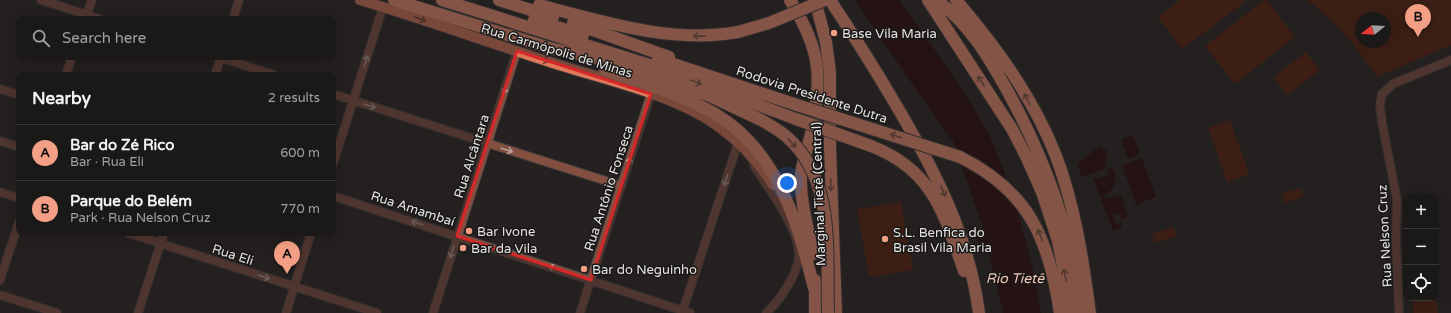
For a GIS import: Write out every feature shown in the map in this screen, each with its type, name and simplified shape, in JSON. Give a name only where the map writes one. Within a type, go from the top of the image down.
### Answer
[{"type":"highway","points":[[394,0],[550,48],[596,58],[710,96],[761,120],[779,131],[794,144],[812,170],[817,181],[824,207],[828,313]]},
{"type":"highway","name":"Rodovia Presidente Dutra","points":[[442,0],[656,67],[871,146],[901,160],[915,172],[930,189],[951,234],[978,309]]},
{"type":"highway","name":"Rodovia Presidente Dutra","points":[[470,0],[731,82],[797,105],[960,157],[978,166],[1004,185],[1033,220],[1042,238],[1049,261],[1060,313]]},
{"type":"highway","points":[[499,0],[624,40],[709,72],[731,82]]},
{"type":"highway","points":[[522,0],[623,27],[660,33],[703,36],[738,32],[769,23],[825,0]]},
{"type":"highway","points":[[790,0],[807,31],[817,61],[818,98],[801,174],[804,206],[815,266],[814,288],[816,313]]},
{"type":"highway","points":[[807,0],[822,26]]},
{"type":"highway","points":[[815,0],[822,26]]},
{"type":"highway","points":[[830,0],[870,61],[934,171],[960,230],[975,286],[978,309]]},
{"type":"highway","points":[[928,0],[1002,113],[1026,156],[1042,192],[1058,241],[1072,313]]},
{"type":"highway","points":[[936,0],[958,17],[971,32],[1015,105],[1046,170],[1062,219],[1073,260],[1081,313]]},
{"type":"highway","points":[[956,0],[999,52],[1023,91],[1049,140],[1069,198],[1078,240],[1090,313]]},
{"type":"highway","name":"Marginal Tietê (Central)","points":[[822,26],[828,50],[830,72],[830,146],[836,313]]},
{"type":"highway","points":[[550,48],[562,55],[657,88],[718,116],[737,131],[761,156],[778,183],[796,222],[814,288]]},
{"type":"highway","points":[[1015,105],[1025,113],[1035,132],[1053,172],[1072,231],[1078,240]]},
{"type":"highway","points":[[1002,113],[1013,121],[1039,171],[1064,244],[1073,260]]},
{"type":"main road","name":"Rua Carmópolis de Minas","points":[[360,0],[651,94],[700,115],[715,124],[738,143]]},
{"type":"main road","points":[[738,143],[753,158],[778,192],[796,222]]},
{"type":"street","points":[[41,0],[83,16]]},
{"type":"street","points":[[86,16],[92,0]]},
{"type":"street","points":[[234,16],[239,0]]},
{"type":"street","points":[[336,155],[383,7]]},
{"type":"street","name":"Rua Alcântara","points":[[433,313],[517,51]]},
{"type":"street","points":[[67,72],[71,60]]},
{"type":"street","points":[[216,72],[219,60]]},
{"type":"street","points":[[229,60],[265,72]]},
{"type":"street","name":"Rua Nelson Cruz","points":[[1399,313],[1396,239],[1397,200],[1382,122],[1380,105],[1382,94],[1393,84],[1451,60]]},
{"type":"street","points":[[0,89],[16,94]]},
{"type":"street","name":"Rua Antônio Fonseca","points":[[580,313],[651,94]]},
{"type":"street","points":[[336,95],[622,186]]},
{"type":"street","points":[[0,141],[16,146]]},
{"type":"street","points":[[686,312],[738,143]]},
{"type":"street","points":[[753,158],[754,166],[791,228],[799,255],[792,279],[782,295],[766,313]]},
{"type":"street","points":[[0,192],[16,197]]},
{"type":"street","name":"Rua Amambaí","points":[[336,197],[686,312]]},
{"type":"street","points":[[0,280],[16,231]]},
{"type":"street","name":"Rua Eli","points":[[138,236],[377,313]]},
{"type":"street","points":[[138,313],[163,236]]},
{"type":"street","points":[[286,313],[310,236]]},
{"type":"street","points":[[0,295],[57,313]]},
{"type":"highlighted area","points":[[517,51],[651,94],[591,280],[457,236]]},
{"type":"shaded area","points":[[1180,0],[1246,1],[1182,49],[1158,17]]},
{"type":"shaded area","points":[[1264,0],[1267,0],[1295,37],[1235,84],[1205,46]]},
{"type":"shaded area","points":[[1307,0],[1451,0],[1451,45],[1377,77],[1356,48],[1391,48],[1391,12],[1355,12],[1355,47],[1327,17]]},
{"type":"shaded area","points":[[1306,52],[1320,70],[1287,95],[1274,77]]},
{"type":"shaded area","points":[[1230,120],[1249,174],[1227,182],[1208,128]]},
{"type":"shaded area","points":[[1301,188],[1303,197],[1284,203],[1282,194]]},
{"type":"shaded area","name":"S.L. Benfica do Brasil Vila Maria","points":[[901,202],[913,270],[869,277],[857,209]]},
{"type":"shaded area","points":[[1173,227],[1177,236],[1155,243],[1152,234]]},
{"type":"shaded area","points":[[1413,301],[1437,301],[1438,313],[1413,313]]},
{"type":"water","name":"Rio Tietê","points":[[855,0],[899,0],[953,76],[983,123],[998,155],[1020,220],[1039,297],[1041,313],[1003,313],[987,245],[975,239],[974,236],[986,237],[953,141],[945,132]]},
{"type":"water","points":[[1133,135],[1140,154],[1128,159],[1121,139]]},
{"type":"water","points":[[1099,146],[1107,151],[1105,169],[1082,177],[1077,164]]},
{"type":"water","points":[[1142,158],[1156,197],[1136,205],[1122,165]]},
{"type":"water","points":[[1112,168],[1116,175],[1115,184],[1111,191],[1104,196],[1104,198],[1122,196],[1128,216],[1122,220],[1119,214],[1113,215],[1115,224],[1121,223],[1122,227],[1113,231],[1093,179],[1104,176],[1106,178],[1109,172],[1108,169]]},
{"type":"place","name":"Base Vila Maria","points":[[834,33]]},
{"type":"place","name":"Parque do Belém","points":[[1418,37]]},
{"type":"place","name":"Bar Ivone","points":[[469,231]]},
{"type":"place","name":"S.L. Benfica do Brasil Vila Maria","points":[[885,239]]},
{"type":"place","name":"Bar da Vila","points":[[463,248]]},
{"type":"place","name":"Bar do Neguinho","points":[[584,269]]},
{"type":"place","name":"Bar do Zé Rico","points":[[287,274]]}]
